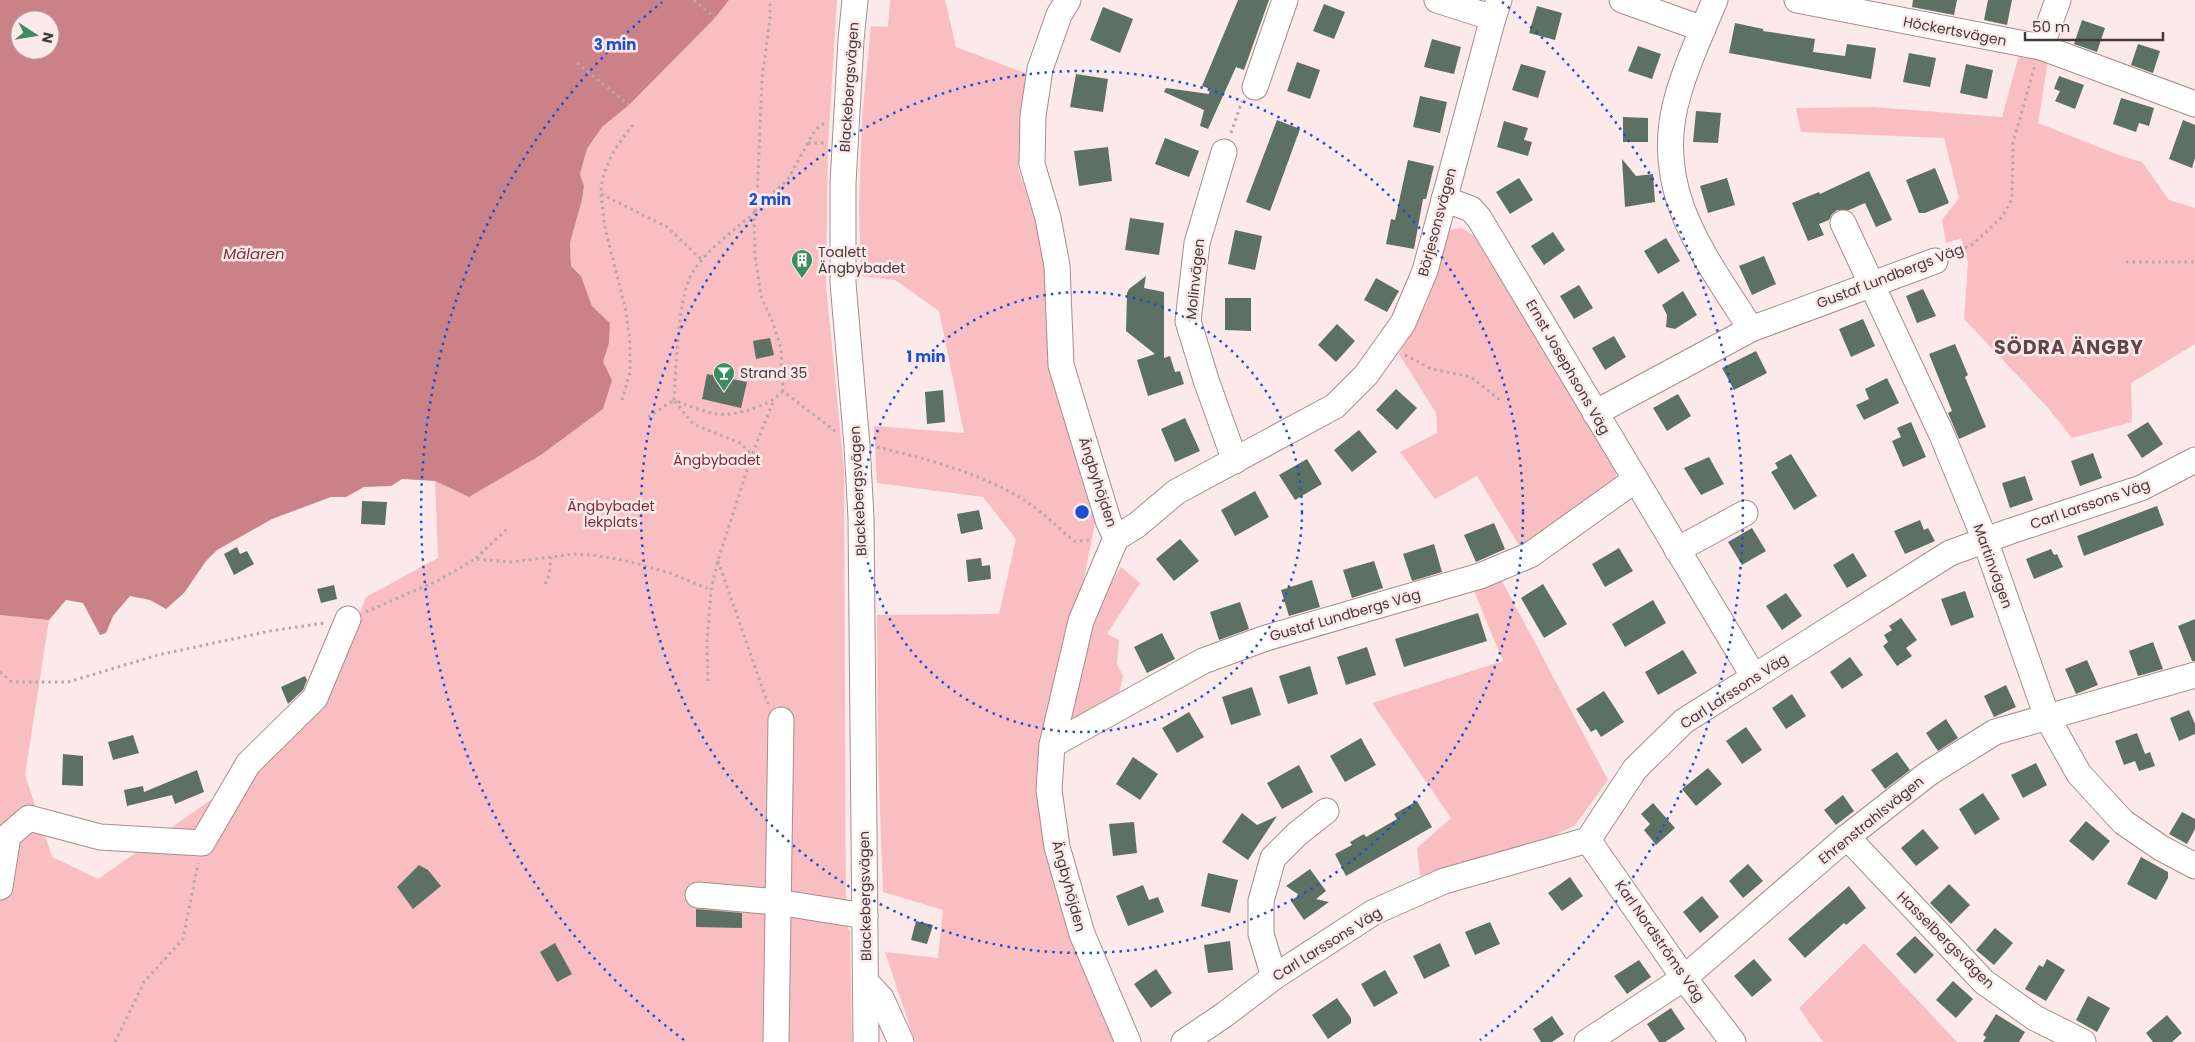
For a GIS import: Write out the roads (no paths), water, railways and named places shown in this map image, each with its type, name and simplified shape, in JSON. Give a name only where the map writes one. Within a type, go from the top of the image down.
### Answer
[{"type":"street","name":"Blackebergsvägen","points":[[855,0],[839,134],[843,183],[843,283],[864,445],[861,518],[866,1042]]},
{"type":"street","name":"Ängbyhöjden","points":[[1068,0],[1060,15],[1040,69],[1033,116],[1032,164],[1048,218],[1057,266],[1061,366],[1108,520],[1116,538],[1082,621],[1052,745],[1049,790],[1057,847],[1082,934],[1128,1042]]},
{"type":"street","points":[[1255,87],[1285,0]]},
{"type":"street","points":[[1437,0],[1496,9]]},
{"type":"street","points":[[1622,0],[1703,30]]},
{"type":"street","points":[[1715,0],[1677,96],[1670,139],[1673,184],[1694,240],[1751,329]]},
{"type":"street","name":"Höckertsvägen","points":[[1797,0],[2040,47],[2195,104]]},
{"type":"street","points":[[2040,47],[2058,0]]},
{"type":"street","name":"Börjesonsvägen","points":[[1116,538],[1137,525],[1176,492],[1335,406],[1366,375],[1403,323],[1425,271],[1496,9]]},
{"type":"street","name":"Molinvägen","points":[[1224,152],[1197,243],[1188,321],[1206,380],[1235,461]]},
{"type":"street","name":"Ernst Josephsons Väg","points":[[1444,199],[1471,209],[1479,218],[1634,480],[1754,677]]},
{"type":"street","name":"Martinvägen","points":[[1843,223],[1942,434],[1985,540],[2047,717],[2079,774],[2123,822],[2161,848],[2195,866]]},
{"type":"street","name":"Gustaf Lundbergs Väg","points":[[1595,413],[1751,329],[1934,261]]},
{"type":"street","name":"Carl Larssons Väg","points":[[1184,1042],[1224,1015],[1274,977],[1374,912],[1444,880],[1588,840],[1635,769],[1684,721],[1950,553],[2141,488],[2195,460]]},
{"type":"street","name":"Gustaf Lundbergs Väg","points":[[1052,745],[1203,661],[1266,638],[1480,576],[1530,555],[1634,480]]},
{"type":"street","points":[[1677,550],[1745,513]]},
{"type":"street","points":[[0,887],[8,836],[29,818],[100,837],[202,843],[248,764],[315,698],[348,619]]},
{"type":"street","name":"Ehrenstrahlsvägen","points":[[1587,1042],[1684,978],[1847,838],[1929,773],[1995,732],[2195,675]]},
{"type":"street","points":[[776,1042],[781,720]]},
{"type":"street","points":[[1274,977],[1261,934],[1261,902],[1274,858],[1297,834],[1326,811]]},
{"type":"street","name":"Hasselbergsvägen","points":[[1847,838],[1984,982],[2035,1018],[2083,1042]]},
{"type":"street","name":"Karl Nordströms Väg","points":[[1588,840],[1684,978],[1733,1042]]},
{"type":"street","points":[[698,895],[777,902],[865,916]]},
{"type":"street","points":[[866,982],[881,998],[901,1042]]},
{"type":"water","name":"Mälaren","points":[[0,0],[729,0],[715,18],[629,105],[602,127],[587,149],[580,174],[584,186],[582,200],[570,243],[571,266],[581,276],[592,306],[610,323],[609,343],[603,362],[612,380],[603,409],[541,455],[469,497],[435,481],[402,479],[391,486],[364,487],[346,497],[331,497],[272,519],[217,550],[206,561],[184,593],[166,609],[150,600],[130,596],[113,616],[106,633],[100,635],[83,603],[66,600],[49,620],[0,615]]},
{"type":"place","name":"Toalett Ängbybadet","points":[[802,279]]},
{"type":"place","name":"Strand 35","points":[[724,392]]},
{"type":"district","name":"SÖDRA ÄNGBY","points":[[2069,347]]},
{"type":"park label","name":"Ängbybadet","points":[[717,460]]},
{"type":"park label","name":"Ängbybadet lekplats","points":[[611,514]]}]
